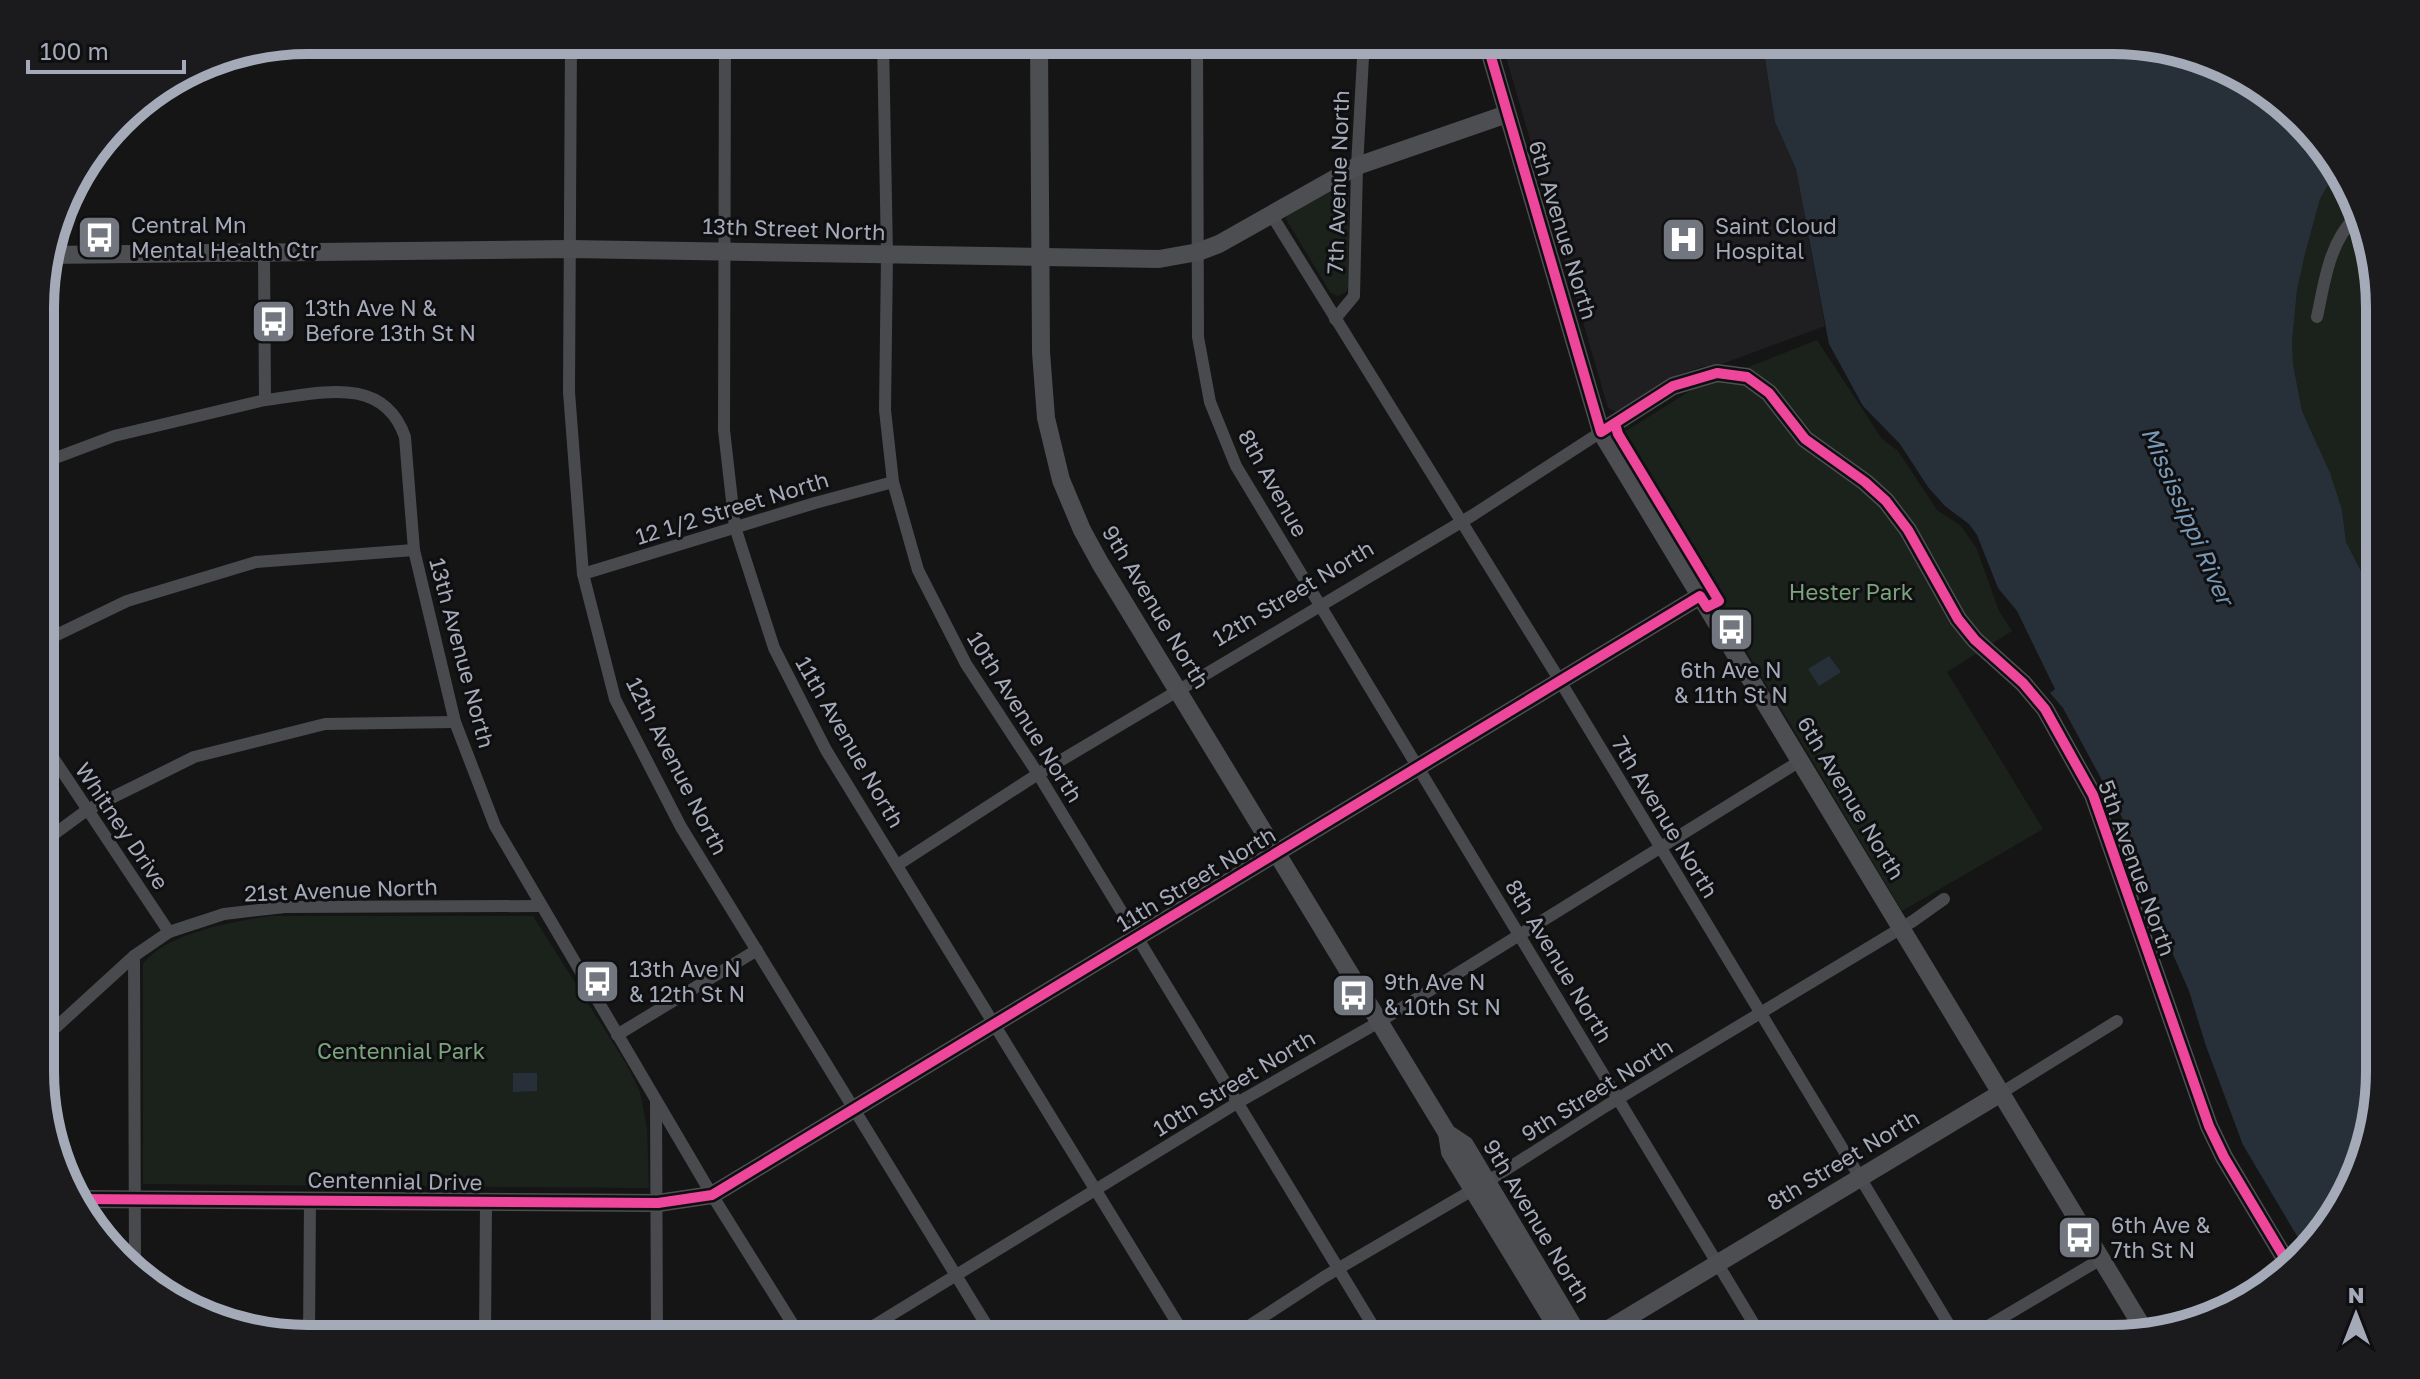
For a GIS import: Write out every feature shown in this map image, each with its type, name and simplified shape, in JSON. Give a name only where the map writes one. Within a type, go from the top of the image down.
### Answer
[{"type":"street","name":"12th Avenue North","points":[[571,54],[569,392],[583,574],[615,699],[681,827],[986,1325]]},
{"type":"street","name":"11th Avenue North","points":[[725,54],[724,430],[735,527],[774,648],[826,750],[899,864],[1178,1325]]},
{"type":"street","name":"10th Avenue North","points":[[883,54],[887,255],[885,410],[893,482],[918,570],[966,664],[1038,774],[1372,1324]]},
{"type":"street","name":"9th Avenue North","points":[[1039,54],[1043,386],[1046,418],[1061,480],[1100,563],[1177,690],[1447,1133],[1465,1145],[1480,1186],[1556,1324]]},
{"type":"street","name":"8th Avenue","points":[[1197,54],[1198,337],[1210,402],[1236,466],[1419,769]]},
{"type":"street","name":"7th Avenue North","points":[[1335,319],[1354,296],[1363,54]]},
{"type":"street","name":"6th Avenue North","points":[[1490,54],[1601,432],[2140,1323]]},
{"type":"street","name":"13th Street North","points":[[60,255],[570,249],[1159,259],[1198,252],[1243,232],[1357,166],[1507,114]]},
{"type":"street","name":"7th Avenue North","points":[[1271,214],[1560,681],[1949,1324]]},
{"type":"street","points":[[2317,317],[2329,262],[2351,221]]},
{"type":"street","points":[[264,253],[265,400]]},
{"type":"street","name":"12th Street North","points":[[899,864],[1038,774],[1460,522],[1673,386],[1717,373]]},
{"type":"street","name":"5th Avenue North","points":[[1717,373],[1747,377],[1769,393],[1805,439],[1886,501],[1908,530],[1958,619],[2045,709],[2093,795],[2209,1126],[2284,1257]]},
{"type":"street","name":"13th Avenue North","points":[[54,458],[114,436],[265,400],[343,391],[366,395],[385,405],[399,420],[405,437],[414,550],[455,722],[495,826],[656,1102],[793,1325]]},
{"type":"street","name":"12 1/2 Street North","points":[[583,574],[893,482]]},
{"type":"street","points":[[54,636],[127,601],[256,562],[414,550]]},
{"type":"street","name":"11th Street North","points":[[712,1195],[1700,596]]},
{"type":"street","points":[[54,834],[87,810],[194,757],[325,724],[455,722]]},
{"type":"street","name":"Whitney Drive","points":[[54,759],[169,932]]},
{"type":"street","name":"10th Street North","points":[[876,1325],[1237,1103],[1379,1022],[1800,761]]},
{"type":"street","name":"8th Avenue North","points":[[1419,769],[1754,1324]]},
{"type":"street","name":"9th Street North","points":[[1252,1324],[1944,899]]},
{"type":"street","name":"21st Avenue North","points":[[54,1029],[134,956],[169,932],[224,914],[285,907],[541,906]]},
{"type":"street","points":[[617,1035],[757,950]]},
{"type":"street","points":[[134,956],[135,1257]]},
{"type":"street","name":"8th Street North","points":[[1616,1324],[2117,1021]]},
{"type":"street","points":[[656,1102],[657,1325]]},
{"type":"street","name":"9th Avenue North","points":[[1480,1186],[1571,1324]]},
{"type":"street","name":"Centennial Drive","points":[[89,1199],[658,1203],[712,1195]]},
{"type":"street","points":[[309,1325],[310,1199]]},
{"type":"street","points":[[485,1325],[486,1203]]},
{"type":"street","points":[[1991,1324],[2101,1259]]},
{"type":"shaded area","name":"Saint Cloud Hospital","points":[[1505,54],[1764,54],[1775,122],[1796,169],[1825,326],[1722,364],[1680,374],[1623,410],[1608,408]]},
{"type":"green space","points":[[2331,180],[2353,226],[2365,292],[2365,579],[2346,542],[2342,510],[2302,411],[2293,364],[2297,290],[2320,199]]},
{"type":"green space","points":[[1338,184],[1344,185],[1349,192],[1348,287],[1338,296],[1330,292],[1286,219],[1287,215]]},
{"type":"green space","name":"Hester Park","points":[[1817,340],[1882,439],[1898,451],[1937,510],[1960,525],[1976,547],[1999,611],[2012,631],[1947,672],[2043,829],[1902,911],[1618,436],[1693,389]]},
{"type":"green space","name":"Centennial Park","points":[[271,916],[533,916],[627,1065],[640,1092],[647,1128],[649,1188],[143,1184],[143,964],[167,944],[202,930]]},
{"type":"water","name":"Mississippi River","points":[[1764,54],[2145,56],[2209,73],[2239,88],[2292,128],[2331,180],[2320,199],[2305,254],[2297,290],[2292,343],[2302,411],[2330,473],[2342,510],[2346,542],[2365,579],[2365,1087],[2361,1120],[2347,1168],[2332,1198],[2300,1241],[2243,1145],[2189,991],[2164,934],[2160,913],[2124,821],[2063,708],[2050,693],[2055,689],[2017,611],[1998,588],[1977,535],[1928,487],[1900,444],[1863,406],[1829,344],[1796,169],[1775,122]]},
{"type":"water","points":[[1829,656],[1841,672],[1819,686],[1808,669]]},
{"type":"water","points":[[513,1073],[537,1073],[537,1091],[513,1092]]},
{"type":"cycle path","points":[[1490,54],[1601,432],[1673,386],[1717,373],[1747,377],[1769,393],[1805,439],[1886,501],[1908,530],[1958,619],[2045,709],[2093,795],[2209,1126],[2284,1257]]},
{"type":"cycle path","points":[[89,1199],[658,1203],[712,1195],[1700,596],[1707,607],[1719,601],[1618,434],[1615,424]]},
{"type":"place","name":"Central Mn Mental Health Ctr","points":[[100,238]]},
{"type":"place","name":"Saint Cloud Hospital","points":[[1684,239]]},
{"type":"place","name":"13th Ave N & Before 13th St N","points":[[274,321]]},
{"type":"place","name":"6th Ave N & 11th St N","points":[[1731,629]]},
{"type":"place","name":"13th Ave N & 12th St N","points":[[598,982]]},
{"type":"place","name":"9th Ave N & 10th St N","points":[[1353,995]]},
{"type":"place","name":"6th Ave & 7th St N","points":[[2080,1238]]}]
